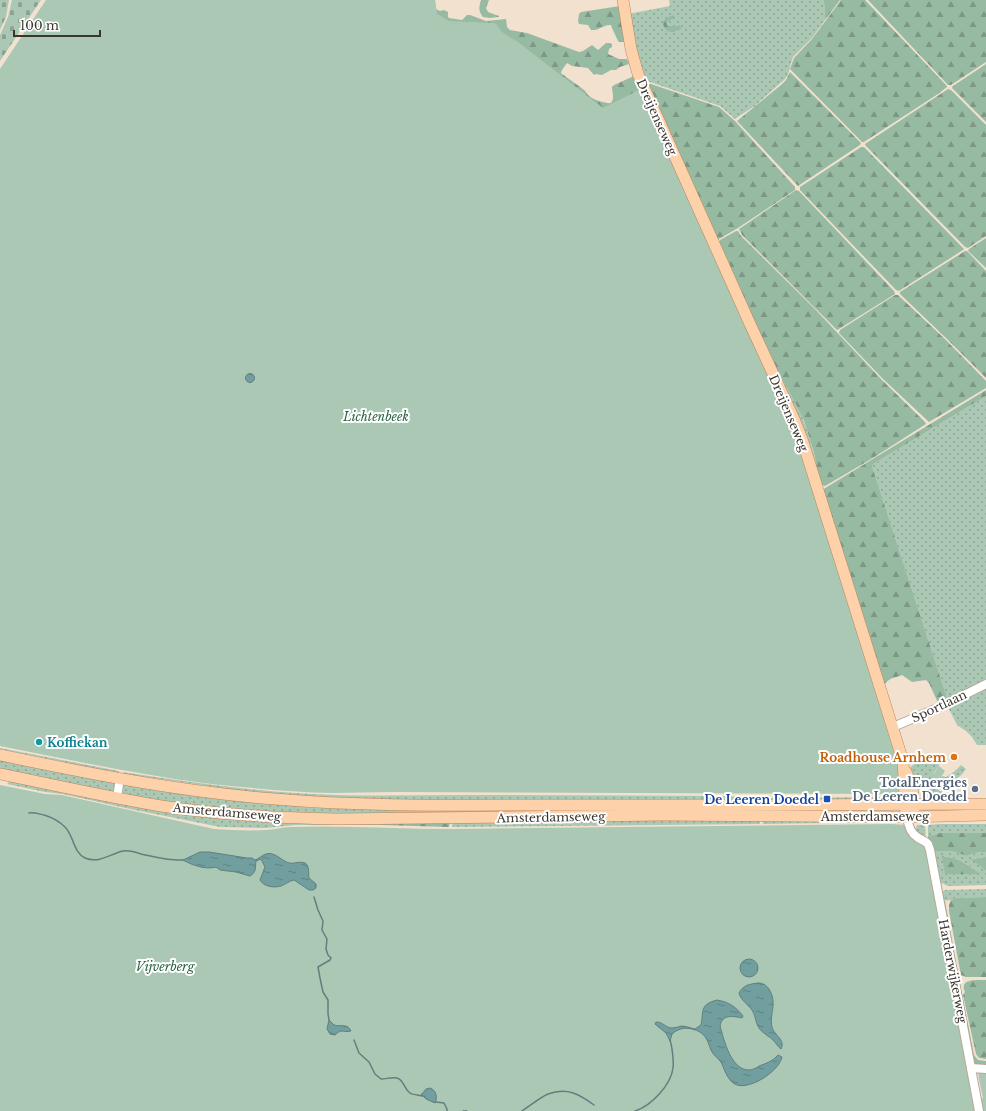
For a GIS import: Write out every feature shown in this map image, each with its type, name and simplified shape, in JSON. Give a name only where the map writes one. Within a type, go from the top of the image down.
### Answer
[{"type":"main road","name":"Dreijenseweg","points":[[623,0],[631,49],[638,74],[798,430],[893,727],[904,766],[910,805],[910,817]]},
{"type":"main road","name":"Amsterdamseweg","points":[[0,755],[168,787],[231,795],[340,803],[986,804]]},
{"type":"main road","name":"Amsterdamseweg","points":[[0,774],[162,806],[208,812],[294,818],[662,815],[910,817],[986,815]]},
{"type":"street","name":"Sportlaan","points":[[893,727],[942,706],[986,684]]},
{"type":"street","points":[[117,798],[120,778]]},
{"type":"street","name":"Harderwijkerweg","points":[[910,817],[909,827],[916,837],[928,844],[930,850],[980,1111]]},
{"type":"street","points":[[971,1068],[986,1070]]},
{"type":"green space","points":[[0,0],[9,0],[6,17],[0,30]]},
{"type":"green space","points":[[12,0],[41,0],[0,61],[0,35],[8,17]]},
{"type":"green space","name":"Lichtenbeek","points":[[46,0],[435,0],[437,14],[449,21],[494,23],[502,32],[518,42],[603,108],[641,89],[791,420],[896,746],[902,794],[302,792],[211,784],[184,780],[105,767],[0,746],[0,69]]},
{"type":"green space","points":[[419,0],[435,0],[436,9],[448,12],[449,18],[462,20],[467,15],[470,15],[486,21],[506,19],[507,27],[510,30],[527,33],[579,52],[592,45],[598,50],[606,43],[612,44],[608,54],[619,59],[627,59],[629,64],[616,70],[611,70],[602,75],[594,75],[588,68],[572,66],[567,63],[561,73],[585,90],[590,97],[609,103],[611,103],[613,99],[612,87],[634,76],[669,150],[494,66]]},
{"type":"green space","points":[[481,0],[489,0],[486,8],[488,12],[499,16],[490,18],[483,17],[479,9]]},
{"type":"green space","points":[[669,0],[823,0],[825,7],[825,20],[812,38],[793,57],[788,75],[785,79],[756,105],[735,119],[720,106],[644,80],[628,14],[670,6]],"holes":[[[674,15],[668,21],[668,26],[680,25],[682,28],[676,32],[663,25]]]},
{"type":"green space","points":[[823,0],[840,0],[825,20],[825,7]]},
{"type":"green space","points":[[841,0],[865,0],[947,86],[938,94],[864,142],[862,142],[790,69],[794,58],[812,39]]},
{"type":"green space","points":[[868,0],[986,0],[986,62],[951,85],[948,85]]},
{"type":"green space","points":[[620,6],[626,42],[618,41],[611,25],[597,30],[591,30],[588,25],[579,24],[579,14],[581,12]]},
{"type":"green space","points":[[673,15],[674,18],[668,21],[668,26],[680,25],[682,28],[676,32],[670,32],[665,29],[663,22],[666,18]]},
{"type":"green space","points":[[986,64],[986,122],[952,88]]},
{"type":"green space","points":[[790,72],[861,143],[798,186],[737,121],[781,85],[786,80]]},
{"type":"green space","points":[[648,84],[719,107],[735,121],[795,187],[795,190],[738,228],[719,239],[714,238]]},
{"type":"green space","points":[[948,89],[951,90],[986,125],[986,236],[968,248],[965,247],[865,144]]},
{"type":"green space","points":[[861,147],[864,147],[964,249],[899,291],[896,290],[800,190],[800,187]]},
{"type":"green space","points":[[796,190],[799,191],[894,291],[895,294],[837,330],[742,235],[739,229]]},
{"type":"green space","points":[[738,231],[741,236],[814,308],[926,424],[873,458],[825,486],[820,484],[814,453],[804,420],[774,363],[719,243],[720,240]]},
{"type":"green space","points":[[986,238],[986,268],[968,251]]},
{"type":"green space","points":[[967,251],[986,271],[986,378],[900,294],[900,292]]},
{"type":"green space","points":[[895,295],[898,295],[946,340],[986,381],[986,388],[929,422],[883,379],[839,333],[840,330]]},
{"type":"green space","points":[[774,363],[801,414],[810,440],[818,472]]},
{"type":"green space","points":[[986,390],[986,396],[872,466],[948,701],[939,705],[929,683],[926,680],[912,682],[902,675],[892,678],[885,684],[881,685],[822,490]]},
{"type":"green space","points":[[986,396],[986,683],[948,701],[872,466]]},
{"type":"green space","points":[[986,686],[986,745],[977,745],[966,731],[957,725],[947,705]]},
{"type":"green space","points":[[0,748],[119,771],[118,774],[0,752]]},
{"type":"green space","points":[[937,754],[942,757],[938,759],[939,766],[933,774],[939,779],[942,776],[948,776],[961,765],[966,769],[952,782],[934,785],[923,783],[916,779],[909,769],[918,762]]},
{"type":"green space","points":[[0,759],[116,781],[117,784],[113,793],[0,770]]},
{"type":"green space","points":[[939,766],[945,771],[939,780],[933,775]]},
{"type":"green space","points":[[123,772],[230,787],[316,794],[381,796],[725,796],[760,798],[760,802],[717,802],[694,799],[641,801],[427,801],[274,796],[153,778],[125,776]]},
{"type":"green space","points":[[10,781],[86,797],[381,822],[381,825],[294,825],[265,828],[220,827],[63,794],[7,784]]},
{"type":"green space","points":[[123,782],[231,798],[760,808],[339,816],[208,809],[121,795]]},
{"type":"green space","name":"Vijverberg","points":[[0,785],[45,794],[62,795],[214,829],[233,830],[269,830],[287,827],[452,829],[905,825],[912,836],[927,849],[978,1111],[0,1111]]},
{"type":"green space","points":[[937,789],[942,791],[942,796],[922,793],[923,790]]},
{"type":"green space","points":[[891,797],[891,802],[820,799],[788,802],[763,802],[763,798]]},
{"type":"green space","points":[[760,819],[760,824],[452,827],[452,821],[737,821]]},
{"type":"green space","points":[[763,819],[891,820],[891,822],[763,824]]},
{"type":"green space","points":[[450,821],[449,827],[381,825],[381,822]]},
{"type":"green space","points":[[986,824],[986,833],[940,833],[928,836],[928,825]]},
{"type":"green space","points":[[917,825],[925,825],[926,839],[917,833]]},
{"type":"green space","points":[[940,833],[986,833],[986,852],[974,853],[967,856],[951,851],[932,851],[928,841],[928,836]]},
{"type":"green space","points":[[932,851],[951,851],[967,856],[974,853],[986,852],[986,857],[972,859],[986,871],[986,885],[948,886],[937,881]],"holes":[[[942,856],[953,858],[962,862],[972,867],[980,874]]]},
{"type":"green space","points":[[942,856],[959,860],[981,874],[945,874]]},
{"type":"green space","points":[[986,857],[986,871],[971,859]]},
{"type":"green space","points":[[986,889],[986,897],[957,898],[941,901],[940,893],[945,890]]},
{"type":"green space","points":[[986,897],[986,977],[966,977],[961,975],[949,905],[951,900],[957,898]]},
{"type":"green space","points":[[941,901],[945,901],[974,1055],[978,1060],[986,1061],[986,1068],[976,1067],[972,1063]]},
{"type":"green space","points":[[986,980],[986,1059],[979,1058],[976,1054],[963,995],[965,992],[964,984],[966,982]]},
{"type":"green space","points":[[978,1070],[986,1071],[986,1111],[981,1111],[979,1100],[983,1098]]},
{"type":"water","points":[[250,373],[255,378],[250,383],[245,378]]},
{"type":"water","points":[[200,852],[252,858],[255,860],[269,853],[289,863],[305,863],[307,864],[309,878],[316,884],[316,888],[309,890],[294,880],[278,887],[272,887],[264,884],[260,880],[265,867],[261,859],[256,861],[255,871],[250,876],[220,870],[216,867],[207,868],[190,864],[183,860]]},
{"type":"water","points":[[749,959],[755,962],[758,968],[755,974],[749,977],[743,974],[740,968],[743,962]]},
{"type":"water","points":[[758,983],[766,985],[772,994],[773,1004],[771,1022],[773,1030],[781,1040],[781,1049],[773,1040],[760,1030],[752,1010],[740,996],[739,993],[745,987],[750,984]]},
{"type":"water","points":[[717,1000],[732,1005],[743,1016],[742,1018],[732,1016],[725,1018],[721,1022],[720,1026],[729,1054],[738,1066],[743,1069],[750,1070],[770,1062],[778,1055],[782,1057],[777,1067],[762,1079],[742,1086],[734,1084],[728,1077],[721,1062],[712,1052],[707,1039],[703,1034],[692,1029],[681,1029],[672,1034],[670,1041],[666,1033],[655,1024],[658,1022],[671,1028],[681,1026],[695,1029],[701,1025],[703,1009],[705,1006]]},
{"type":"water","points":[[329,1020],[334,1025],[348,1027],[351,1031],[341,1031],[335,1035],[330,1034],[327,1029]]},
{"type":"water","points":[[430,1088],[434,1090],[436,1094],[435,1103],[426,1099],[421,1094],[426,1089]]},
{"type":"waterway","points":[[29,813],[47,816],[63,825],[68,831],[78,852],[90,860],[104,858],[123,851],[132,851],[172,860],[183,860]]},
{"type":"waterway","points":[[314,897],[323,921],[322,930],[327,939],[326,949],[331,958],[318,967],[323,992],[328,1000],[329,1020]]},
{"type":"waterway","points":[[354,1040],[359,1053],[369,1062],[375,1074],[381,1079],[397,1078],[410,1093],[423,1096]]},
{"type":"waterway","points":[[635,1111],[654,1100],[664,1088],[671,1075],[673,1054],[670,1040]]},
{"type":"waterway","points":[[522,1111],[548,1094],[561,1091],[578,1095],[594,1105]]},
{"type":"waterway","points":[[436,1102],[444,1103],[447,1111]]},
{"type":"place","name":"Koffiekan","points":[[39,742]]},
{"type":"place","name":"Roadhouse Arnhem","points":[[954,757]]},
{"type":"place","name":"TotalEnergies De Leeren Doedel","points":[[975,789]]},
{"type":"place","name":"De Leeren Doedel","points":[[827,799]]}]
